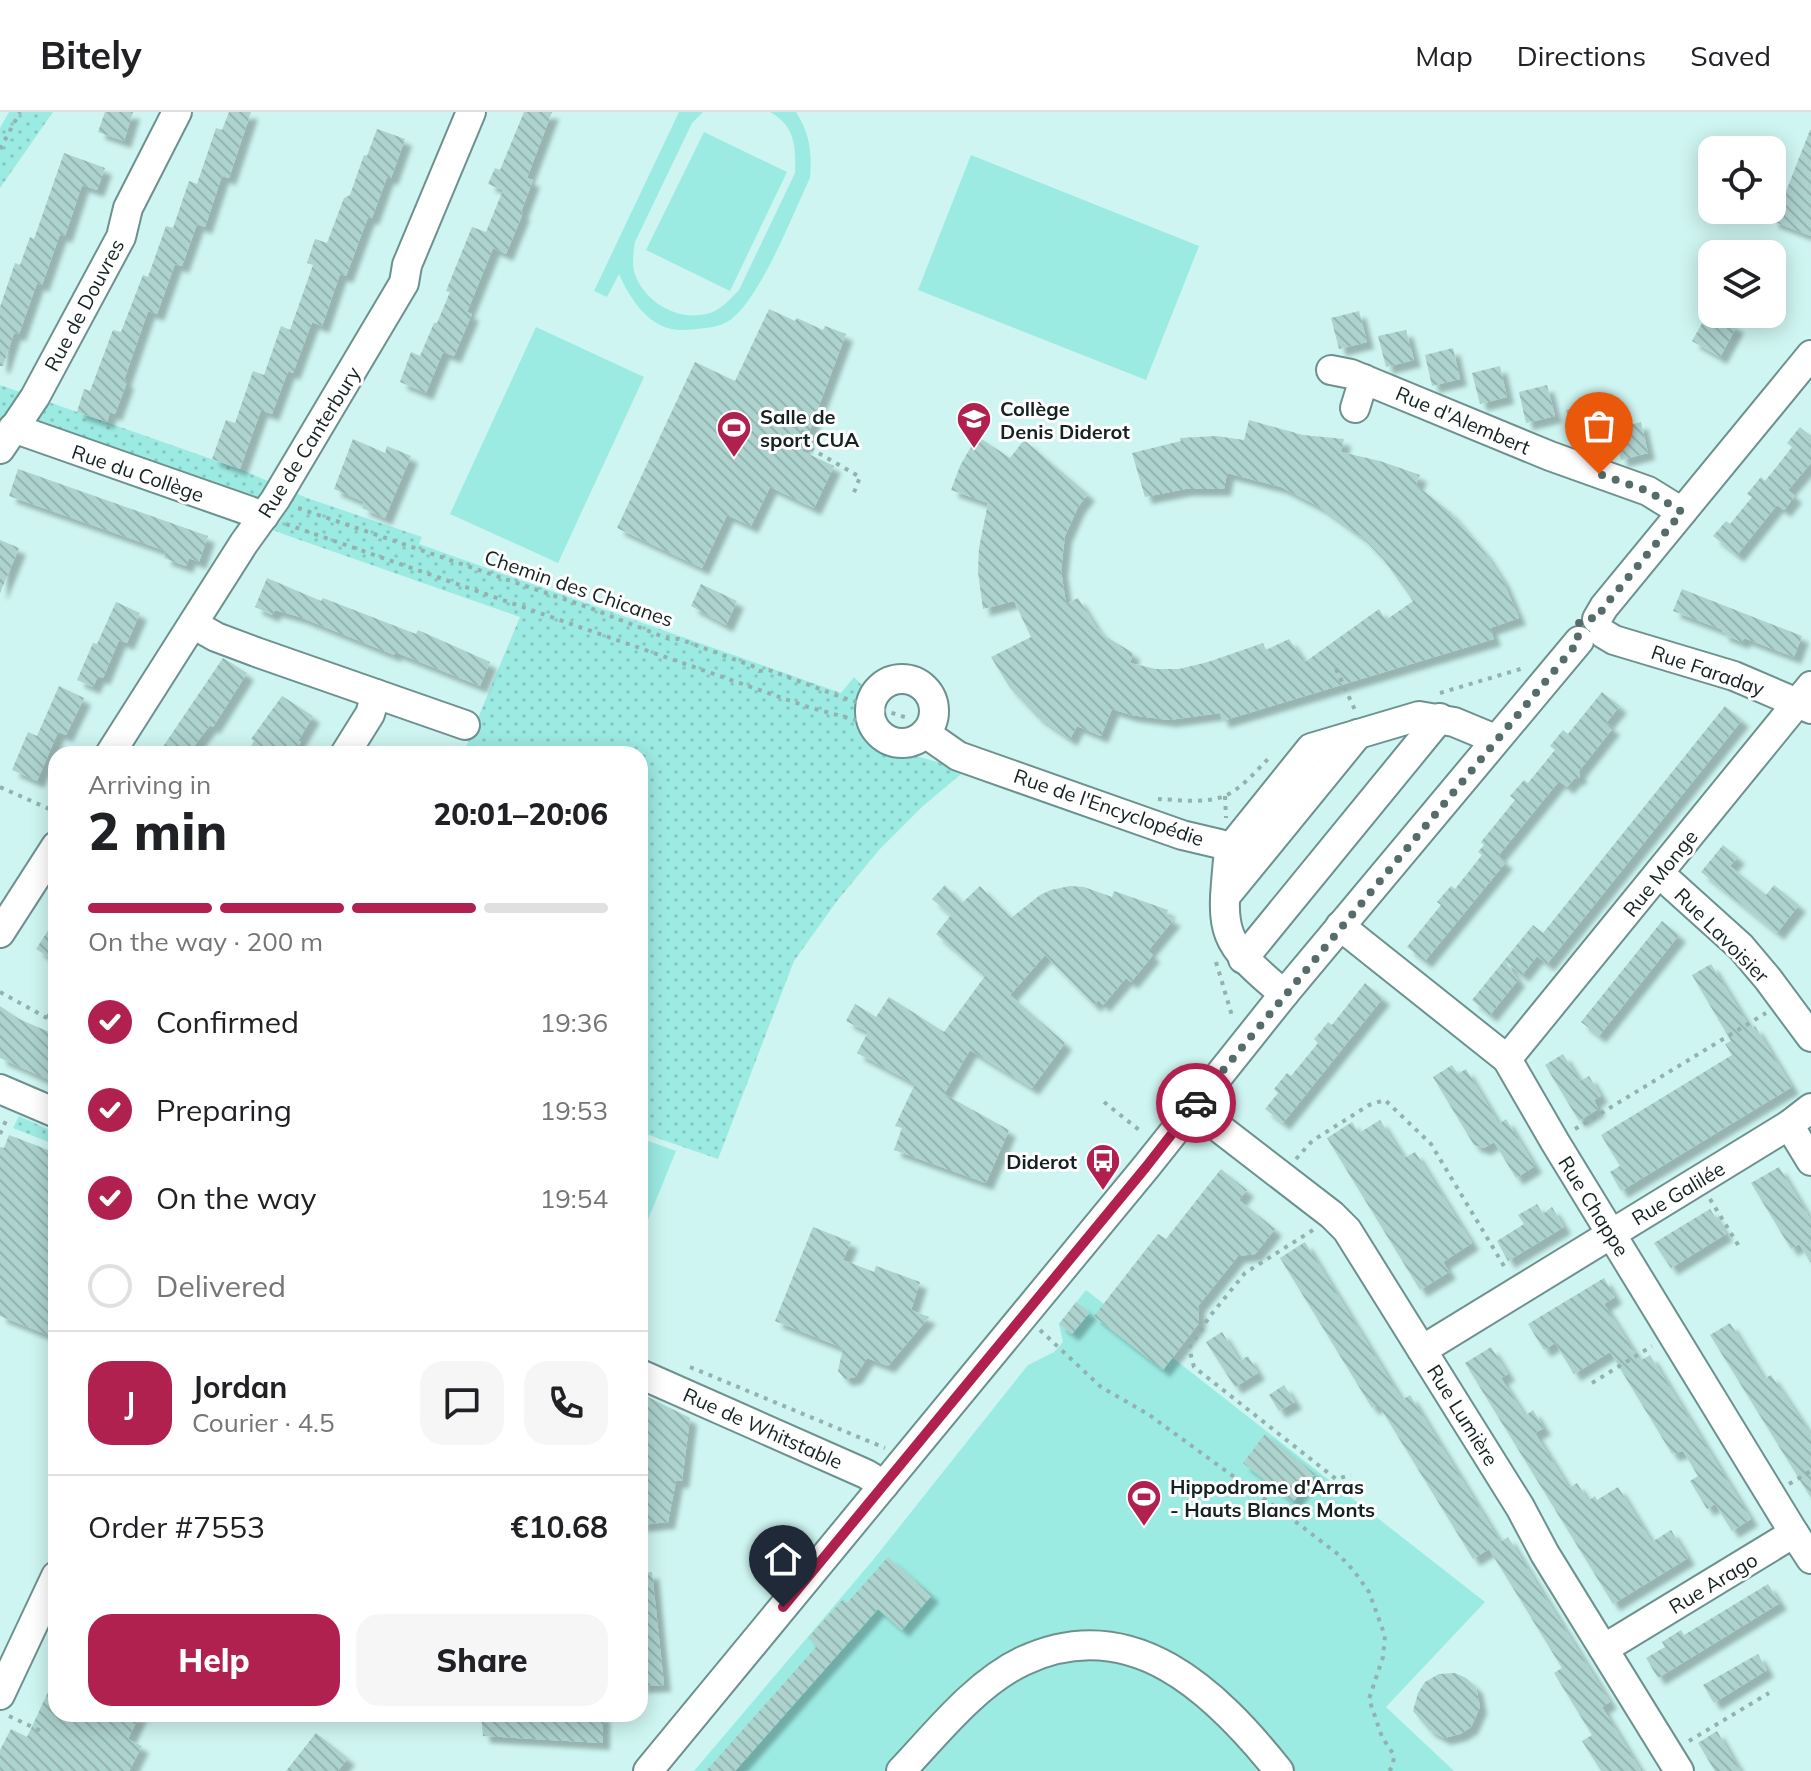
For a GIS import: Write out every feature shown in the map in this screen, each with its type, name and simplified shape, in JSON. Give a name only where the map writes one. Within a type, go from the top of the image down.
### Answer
[{"type":"street","name":"Rue de Douvres","points":[[6,438],[35,397],[121,237],[128,208],[177,112]]},
{"type":"street","name":"Rue de Canterbury","points":[[115,746],[270,508],[404,283],[407,265],[471,112]]},
{"type":"street","points":[[648,1771],[1495,739],[1544,680],[1594,631],[1604,607],[1811,355]]},
{"type":"street","name":"Rue d'Alembert","points":[[1331,370],[1364,379],[1550,456],[1648,491],[1682,512]]},
{"type":"street","points":[[1355,408],[1364,379]]},
{"type":"street","name":"Rue du Collège","points":[[6,438],[270,508]]},
{"type":"street","points":[[193,624],[216,637],[465,725]]},
{"type":"street","name":"Rue Faraday","points":[[1594,631],[1614,640],[1807,699]]},
{"type":"street","points":[[901,679],[919,683],[932,698],[934,717],[918,739],[898,743],[888,740],[872,716],[874,697],[885,684],[901,679]]},
{"type":"street","points":[[350,746],[370,714],[376,694]]},
{"type":"street","name":"Rue Monge","points":[[1507,1059],[1807,699]]},
{"type":"street","points":[[1435,707],[1495,739]]},
{"type":"street","points":[[1229,850],[1311,748],[1356,721],[1419,716],[1435,707]]},
{"type":"street","points":[[1243,959],[1435,707]]},
{"type":"street","points":[[1225,897],[1356,721]]},
{"type":"street","name":"Rue de l'Encyclopédie","points":[[928,729],[958,756],[1182,835],[1220,844],[1229,850],[1224,919],[1228,934],[1243,959],[1284,994]]},
{"type":"street","points":[[0,933],[48,858]]},
{"type":"street","name":"Rue Lavoisier","points":[[1660,874],[1741,947],[1811,1037]]},
{"type":"street","name":"Rue Chappe","points":[[1340,926],[1507,1059],[1794,1533]]},
{"type":"street","points":[[0,1089],[48,1110]]},
{"type":"street","name":"Rue Lumière","points":[[1192,1107],[1332,1215],[1347,1230],[1673,1762]]},
{"type":"street","points":[[1800,1117],[1811,1161]]},
{"type":"street","name":"Rue Galilée","points":[[1422,1350],[1800,1117]]},
{"type":"street","name":"Rue de Whitstable","points":[[648,1378],[866,1474],[884,1485]]},
{"type":"street","points":[[1794,1533],[1811,1559]]},
{"type":"street","name":"Rue Arago","points":[[1605,1648],[1794,1533]]},
{"type":"street","points":[[0,1695],[48,1593]]},
{"type":"street","points":[[901,1771],[982,1690],[1021,1662],[1052,1650],[1082,1645],[1114,1647],[1144,1655],[1174,1669],[1197,1684],[1238,1723],[1279,1771]]},
{"type":"path","points":[[0,149],[20,112]]},
{"type":"path","points":[[807,421],[803,432],[808,447],[860,477],[853,495]]},
{"type":"path","points":[[270,508],[808,707],[872,716],[928,729]]},
{"type":"path","name":"Chemin des Chicanes","points":[[270,508],[590,608],[759,671],[769,670],[841,697],[872,716]]},
{"type":"path","points":[[1435,707],[1529,666],[1544,680]]},
{"type":"path","points":[[1336,669],[1356,721]]},
{"type":"path","points":[[1157,799],[1187,801],[1225,796],[1270,757]]},
{"type":"path","points":[[0,787],[48,808]]},
{"type":"path","points":[[1228,934],[1215,959],[1236,1028],[1248,1040]]},
{"type":"path","points":[[0,992],[47,1018]]},
{"type":"path","points":[[1555,1142],[1785,1002]]},
{"type":"path","points":[[1287,1180],[1290,1164],[1312,1141],[1369,1105],[1385,1100],[1431,1144],[1518,1290]]},
{"type":"path","points":[[1104,1102],[1124,1119]]},
{"type":"path","points":[[1699,1180],[1740,1248]]},
{"type":"path","points":[[1332,1215],[1320,1226],[1245,1273],[1210,1316],[1189,1348],[1189,1355],[1194,1367],[1336,1479],[1351,1475]]},
{"type":"path","points":[[1023,1315],[1101,1387],[1148,1414],[1275,1506],[1339,1555],[1354,1571],[1369,1592],[1385,1636],[1383,1657],[1369,1699],[1382,1737],[1394,1755],[1389,1771]]},
{"type":"path","points":[[1592,1383],[1672,1335]]},
{"type":"path","points":[[682,1364],[886,1448],[904,1460]]},
{"type":"path","points":[[1673,1762],[1769,1693]]},
{"type":"path","points":[[0,1712],[43,1732]]},
{"type":"shaded area","points":[[9,112],[53,112],[0,188],[0,128]]},
{"type":"shaded area","points":[[679,112],[703,112],[692,123],[635,242],[633,261],[637,279],[649,297],[677,313],[710,313],[739,290],[795,173],[795,154],[789,130],[770,112],[796,112],[807,136],[811,160],[810,178],[774,257],[751,297],[727,322],[685,330],[662,326],[652,320],[636,304],[619,274],[607,297],[594,291]]},
{"type":"shaded area","points":[[704,132],[787,172],[730,291],[646,250]]},
{"type":"shaded area","points":[[971,155],[1199,246],[1146,380],[918,290]]},
{"type":"shaded area","points":[[536,327],[644,377],[558,563],[450,514]]},
{"type":"shaded area","points":[[0,385],[422,537],[419,544],[841,693],[854,677],[863,686],[864,718],[877,745],[966,770],[923,806],[879,850],[794,961],[718,1159],[648,1135],[648,746],[466,746],[520,617],[239,516],[0,436]]},
{"type":"shaded area","points":[[19,1116],[48,1129],[48,1142],[13,1128]]},
{"type":"shaded area","points":[[648,1141],[676,1151],[648,1219]]},
{"type":"shaded area","name":"Hippodrome d'Arras - Hauts Blancs Monts","points":[[1086,1290],[1485,1602],[1386,1707],[1454,1771],[694,1771],[873,1560],[1028,1365],[1054,1352],[1063,1342],[1059,1324]]},
{"type":"building","points":[[105,112],[133,112],[124,141],[98,132]]},
{"type":"building","points":[[229,112],[251,112],[229,178],[222,176],[205,227],[197,224],[182,266],[175,264],[157,314],[148,311],[115,414],[110,412],[107,422],[77,412],[84,389],[90,391],[113,330],[121,332],[143,275],[148,277],[166,226],[173,228],[189,181],[197,184],[216,128],[222,130]]},
{"type":"building","points":[[524,112],[552,112],[527,178],[533,180],[523,213],[506,254],[493,248],[467,312],[472,314],[454,356],[443,352],[426,393],[400,382],[411,352],[420,356],[434,323],[437,323],[450,292],[446,291],[472,227],[486,232],[503,190],[488,184],[495,168],[500,170]]},
{"type":"building","points":[[377,129],[405,139],[391,178],[387,177],[372,218],[368,217],[346,276],[340,274],[322,326],[312,322],[293,373],[288,371],[272,414],[261,410],[240,469],[212,459],[226,420],[235,423],[253,371],[264,375],[281,326],[290,330],[313,265],[307,263],[315,239],[327,243],[344,198],[350,195]]},
{"type":"building","points":[[1811,130],[1811,236],[1780,224],[1786,224],[1786,191]]},
{"type":"building","points":[[64,153],[105,168],[97,190],[82,185],[65,236],[60,234],[42,285],[37,283],[19,334],[14,333],[3,366],[0,366],[0,307],[15,263],[20,265],[30,237],[34,239]]},
{"type":"building","name":"Salle de sport CUA","points":[[769,309],[795,321],[797,318],[823,330],[825,326],[846,334],[802,451],[834,466],[814,508],[770,487],[751,526],[727,515],[702,568],[617,528],[695,362],[735,381]]},
{"type":"building","points":[[1359,311],[1367,342],[1339,349],[1331,318]]},
{"type":"building","points":[[1699,328],[1736,328],[1720,357],[1692,341]]},
{"type":"building","points":[[1406,330],[1414,360],[1386,367],[1378,336]]},
{"type":"building","points":[[1453,348],[1460,379],[1432,386],[1425,355]]},
{"type":"building","points":[[1500,366],[1507,397],[1480,404],[1472,373]]},
{"type":"building","points":[[1547,385],[1555,416],[1526,423],[1519,392]]},
{"type":"building","points":[[1594,404],[1602,435],[1574,441],[1566,410]]},
{"type":"building","points":[[1249,420],[1303,435],[1344,439],[1341,452],[1420,475],[1416,485],[1450,512],[1485,553],[1503,581],[1519,618],[1490,628],[1494,639],[1222,721],[1220,713],[1169,720],[1112,709],[1101,736],[1077,726],[1070,739],[1038,717],[1010,688],[991,657],[1031,637],[1014,601],[983,609],[978,572],[979,548],[988,503],[951,490],[977,436],[1010,458],[1024,440],[1088,494],[1078,507],[1065,536],[1061,570],[1066,604],[1078,598],[1105,636],[1133,653],[1130,663],[1156,669],[1179,669],[1263,643],[1266,650],[1289,639],[1305,662],[1379,609],[1386,620],[1413,601],[1384,560],[1362,537],[1320,507],[1281,487],[1227,473],[1224,489],[1185,489],[1145,497],[1132,453],[1181,441],[1180,438],[1216,436],[1244,440]]},
{"type":"building","points":[[1641,422],[1648,453],[1621,460],[1613,429]]},
{"type":"building","points":[[1800,427],[1811,436],[1811,463],[1788,490],[1795,496],[1784,510],[1777,505],[1737,555],[1713,536],[1726,521],[1730,524],[1752,497],[1747,494],[1761,477],[1765,481],[1778,465],[1792,447],[1787,443]]},
{"type":"building","points":[[353,439],[385,453],[387,446],[411,456],[385,518],[362,508],[364,502],[334,489]]},
{"type":"building","points":[[18,469],[208,536],[199,562],[189,558],[186,566],[164,558],[166,551],[9,496]]},
{"type":"building","points":[[0,540],[19,548],[0,593]]},
{"type":"building","points":[[267,578],[321,601],[323,598],[416,634],[418,630],[490,662],[480,686],[300,617],[275,610],[272,615],[255,607]]},
{"type":"building","points":[[701,584],[737,601],[726,625],[691,606]]},
{"type":"building","points":[[1682,589],[1802,636],[1794,657],[1744,638],[1742,642],[1722,634],[1723,630],[1673,611]]},
{"type":"building","points":[[116,602],[140,613],[127,643],[119,640],[103,678],[98,676],[93,687],[77,680]]},
{"type":"building","points":[[223,658],[247,673],[213,727],[210,725],[194,746],[163,746]]},
{"type":"building","points":[[59,686],[84,698],[66,735],[58,732],[52,746],[48,746],[48,755],[37,781],[12,770],[28,732],[37,736]]},
{"type":"building","points":[[1602,692],[1620,706],[1606,723],[1613,728],[1579,771],[1580,777],[1567,787],[1559,781],[1498,856],[1506,862],[1425,961],[1407,947],[1441,905],[1437,902],[1451,886],[1455,889],[1482,855],[1478,852],[1484,845],[1481,842],[1515,800],[1510,796],[1524,780],[1528,783],[1555,750],[1550,746],[1563,730],[1568,734]]},
{"type":"building","points":[[282,696],[313,716],[298,741],[301,742],[298,746],[251,746],[254,741],[251,739]]},
{"type":"building","points":[[1725,706],[1742,720],[1547,964],[1537,956],[1522,975],[1506,962],[1518,980],[1490,1015],[1472,1000],[1533,925],[1543,933]]},
{"type":"building","points":[[1723,845],[1738,857],[1730,866],[1766,895],[1774,885],[1799,905],[1777,933],[1701,872]]},
{"type":"building","points":[[945,885],[962,903],[980,886],[1011,918],[1040,895],[1070,886],[1084,887],[1112,897],[1114,891],[1168,910],[1166,916],[1174,919],[1148,951],[1153,955],[1131,982],[1126,978],[1103,1005],[1098,1000],[1094,1005],[1045,955],[1010,995],[1065,1043],[1032,1088],[970,1050],[944,1094],[1009,1130],[986,1183],[894,1150],[902,1128],[895,1126],[915,1084],[857,1053],[868,1032],[846,1021],[855,1004],[876,1017],[889,997],[944,1032],[985,976],[936,934],[951,915],[932,899]]},
{"type":"building","points":[[1662,921],[1679,935],[1599,1036],[1581,1022]]},
{"type":"building","points":[[48,930],[48,957],[36,949]]},
{"type":"building","points":[[1711,964],[1751,1029],[1755,1026],[1792,1087],[1621,1191],[1610,1172],[1620,1166],[1601,1135],[1732,1055],[1725,1044],[1731,1041],[1692,975]]},
{"type":"building","points":[[1365,983],[1383,998],[1283,1123],[1265,1109],[1278,1093],[1274,1089],[1287,1073],[1291,1076],[1318,1043],[1314,1039],[1328,1022],[1332,1025]]},
{"type":"building","points":[[0,1006],[19,1019],[48,1032],[48,1079],[0,1058]]},
{"type":"building","points":[[1563,1054],[1580,1081],[1589,1076],[1601,1096],[1594,1100],[1598,1109],[1579,1121],[1545,1065]]},
{"type":"building","points":[[1452,1065],[1458,1074],[1466,1069],[1499,1124],[1506,1119],[1535,1166],[1516,1178],[1494,1142],[1484,1148],[1474,1145],[1433,1077]]},
{"type":"building","points":[[1380,1120],[1404,1158],[1415,1152],[1472,1243],[1443,1262],[1449,1272],[1420,1290],[1327,1138],[1352,1122],[1359,1133]]},
{"type":"building","points":[[9,1135],[48,1150],[48,1335],[0,1316],[0,1147],[4,1148]]},
{"type":"building","points":[[1779,1167],[1811,1220],[1811,1263],[1799,1244],[1791,1249],[1751,1183]]},
{"type":"building","points":[[1221,1169],[1247,1190],[1239,1200],[1275,1229],[1255,1254],[1238,1256],[1198,1306],[1199,1323],[1163,1370],[1094,1316],[1158,1234],[1166,1239]]},
{"type":"building","points":[[1537,1204],[1543,1214],[1552,1207],[1564,1227],[1508,1261],[1497,1241],[1524,1224],[1518,1215]]},
{"type":"building","points":[[1710,1209],[1726,1234],[1671,1268],[1654,1243]]},
{"type":"building","points":[[813,1227],[851,1242],[843,1260],[874,1272],[876,1266],[920,1282],[911,1310],[929,1317],[888,1366],[867,1358],[855,1377],[845,1379],[838,1371],[843,1348],[775,1321]]},
{"type":"building","points":[[1305,1242],[1402,1400],[1410,1395],[1500,1542],[1473,1559],[1378,1404],[1372,1408],[1280,1258]]},
{"type":"building","points":[[1604,1278],[1615,1297],[1604,1304],[1640,1361],[1650,1355],[1751,1519],[1732,1531],[1715,1504],[1707,1509],[1690,1481],[1698,1476],[1683,1451],[1672,1454],[1610,1352],[1574,1374],[1555,1343],[1544,1350],[1528,1324]]},
{"type":"building","points":[[1076,1302],[1090,1312],[1072,1334],[1059,1324]]},
{"type":"building","points":[[1730,1323],[1764,1379],[1771,1375],[1811,1435],[1811,1498],[1710,1335]]},
{"type":"building","points":[[1222,1332],[1240,1361],[1248,1356],[1258,1373],[1235,1387],[1206,1342]]},
{"type":"building","points":[[1491,1347],[1508,1374],[1501,1378],[1525,1416],[1533,1410],[1544,1428],[1535,1433],[1569,1488],[1577,1483],[1588,1501],[1595,1496],[1597,1500],[1618,1487],[1652,1542],[1671,1530],[1688,1558],[1613,1604],[1465,1363]]},
{"type":"building","points":[[1284,1385],[1295,1402],[1279,1411],[1269,1395]]},
{"type":"building","points":[[648,1397],[690,1418],[682,1481],[676,1481],[668,1522],[648,1524]]},
{"type":"building","points":[[1265,1434],[1315,1474],[1293,1502],[1243,1463]]},
{"type":"building","points":[[1508,1537],[1610,1702],[1602,1707],[1641,1771],[1601,1771],[1582,1741],[1592,1735],[1554,1673],[1562,1668],[1489,1549]]},
{"type":"building","points":[[888,1557],[932,1595],[902,1630],[878,1609],[735,1771],[706,1771],[817,1646],[808,1638],[843,1599],[847,1603]]},
{"type":"building","points":[[648,1572],[652,1572],[664,1685],[648,1686]]},
{"type":"building","points":[[1768,1584],[1780,1603],[1658,1678],[1646,1658],[1665,1647],[1662,1642],[1681,1630],[1684,1635]]},
{"type":"building","points":[[1758,1654],[1767,1670],[1714,1703],[1703,1685]]},
{"type":"building","points":[[1455,1673],[1476,1687],[1480,1707],[1471,1727],[1444,1738],[1429,1730],[1413,1711],[1425,1682],[1439,1674]]},
{"type":"building","points":[[48,1692],[48,1722],[136,1722],[128,1739],[142,1746],[129,1771],[0,1771],[0,1750],[11,1729],[27,1737]]},
{"type":"building","points":[[482,1722],[603,1722],[603,1743],[483,1736]]},
{"type":"building","points":[[1717,1731],[1741,1771],[1715,1771],[1698,1743]]},
{"type":"building","points":[[316,1733],[348,1758],[338,1771],[286,1771]]},
{"type":"way so far","points":[[1196,1103],[1457,784],[1579,641],[1576,629],[1581,621],[1589,617],[1597,619],[1682,512],[1648,491],[1599,474]]},
{"type":"place","name":"Collège Denis Diderot","points":[[974,450]]},
{"type":"place","name":"Salle de sport CUA","points":[[734,459]]},
{"type":"place","name":"Diderot","points":[[1103,1192]]},
{"type":"place","name":"Hippodrome d'Arras - Hauts Blancs Monts","points":[[1144,1528]]},
{"type":"route","points":[[783,1607],[1196,1103]]}]
